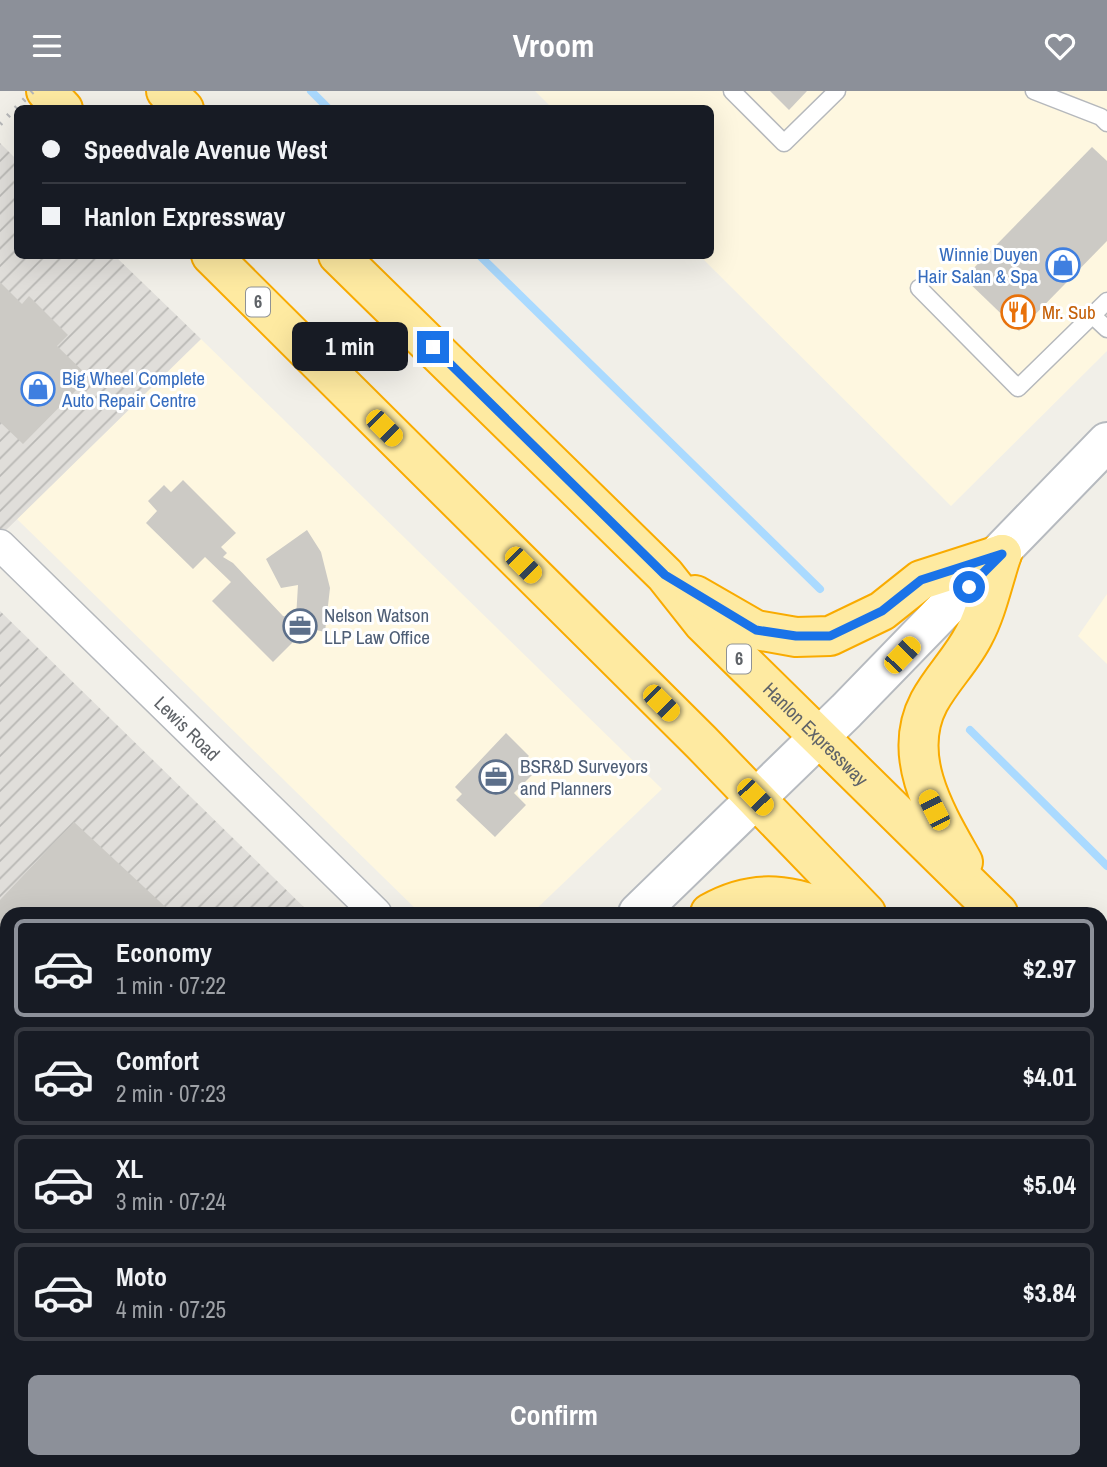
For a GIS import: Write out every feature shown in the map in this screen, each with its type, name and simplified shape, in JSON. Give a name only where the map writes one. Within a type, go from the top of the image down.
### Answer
[{"type":"highway","points":[[46,91],[59,105]]},
{"type":"highway","points":[[166,91],[180,105]]},
{"type":"highway","name":"6","points":[[215,259],[755,797],[860,907]]},
{"type":"highway","name":"Hanlon Expressway","points":[[342,259],[665,575],[703,623],[990,906]]},
{"type":"highway","points":[[665,575],[756,630],[796,636],[830,636],[882,611],[921,580],[1002,554]]},
{"type":"highway","points":[[990,906],[927,796],[920,766],[921,734],[928,704],[975,634],[1002,554]]},
{"type":"highway","points":[[721,907],[760,895],[789,898],[820,907]]},
{"type":"main road","points":[[644,907],[1002,554],[1107,442]]},
{"type":"street","name":"Lewis Road","points":[[0,545],[370,907]]},
{"type":"lane","points":[[732,91],[784,143],[837,91]]},
{"type":"lane","points":[[1034,91],[1101,117],[1107,123]]},
{"type":"lane","points":[[919,288],[1017,388],[1107,301]]},
{"type":"lane","points":[[1093,315],[1107,329]]},
{"type":"shaded area","points":[[535,91],[1107,91],[1107,351],[951,506],[703,259],[714,259],[714,105],[549,105]]},
{"type":"shaded area","points":[[0,143],[14,157],[14,259],[118,259],[201,339],[0,536]]},
{"type":"shaded area","points":[[201,339],[662,789],[538,907],[414,907],[17,519]]},
{"type":"shaded area","points":[[1107,594],[1107,664],[1078,636]]},
{"type":"shaded area","points":[[0,611],[304,907],[0,907]]},
{"type":"building","points":[[770,91],[807,91],[789,110]]},
{"type":"building","points":[[1092,147],[1107,161],[1107,241],[1019,331],[964,278]]},
{"type":"building","points":[[0,282],[22,304],[29,296],[68,335],[57,346],[89,377],[23,444],[0,422]]},
{"type":"building","points":[[183,480],[236,533],[221,547],[227,553],[223,557],[233,563],[283,616],[296,618],[298,585],[281,588],[266,559],[307,530],[321,552],[330,588],[325,632],[307,628],[304,639],[298,637],[273,662],[212,601],[231,582],[205,557],[193,569],[146,523],[157,511],[148,501],[164,485],[171,492]]},
{"type":"building","points":[[506,733],[529,756],[522,763],[533,774],[514,793],[526,805],[495,837],[456,800],[462,794],[455,787]]},
{"type":"building","points":[[74,822],[166,907],[0,907],[0,900]]},
{"type":"waterway","points":[[311,91],[325,105]]},
{"type":"waterway","points":[[483,259],[820,589]]},
{"type":"waterway","points":[[970,730],[1107,866]]},
{"type":"railway","points":[[19,105],[33,91]]},
{"type":"railway","points":[[0,124],[14,110]]},
{"type":"place","name":"Winnie Duyen Hair Salan & Spa","points":[[1063,265]]},
{"type":"place","name":"Mr. Sub","points":[[1018,312]]},
{"type":"place","name":"Big Wheel Complete Auto Repair Centre","points":[[38,389]]},
{"type":"place","name":"Nelson Watson LLP Law Office","points":[[300,626]]},
{"type":"place","name":"BSR&D Surveyors and Planners","points":[[496,777]]},
{"type":"route","points":[[433,347],[665,575],[735,620],[756,630],[796,636],[830,636],[882,611],[921,580],[1002,554],[969,587]]}]
